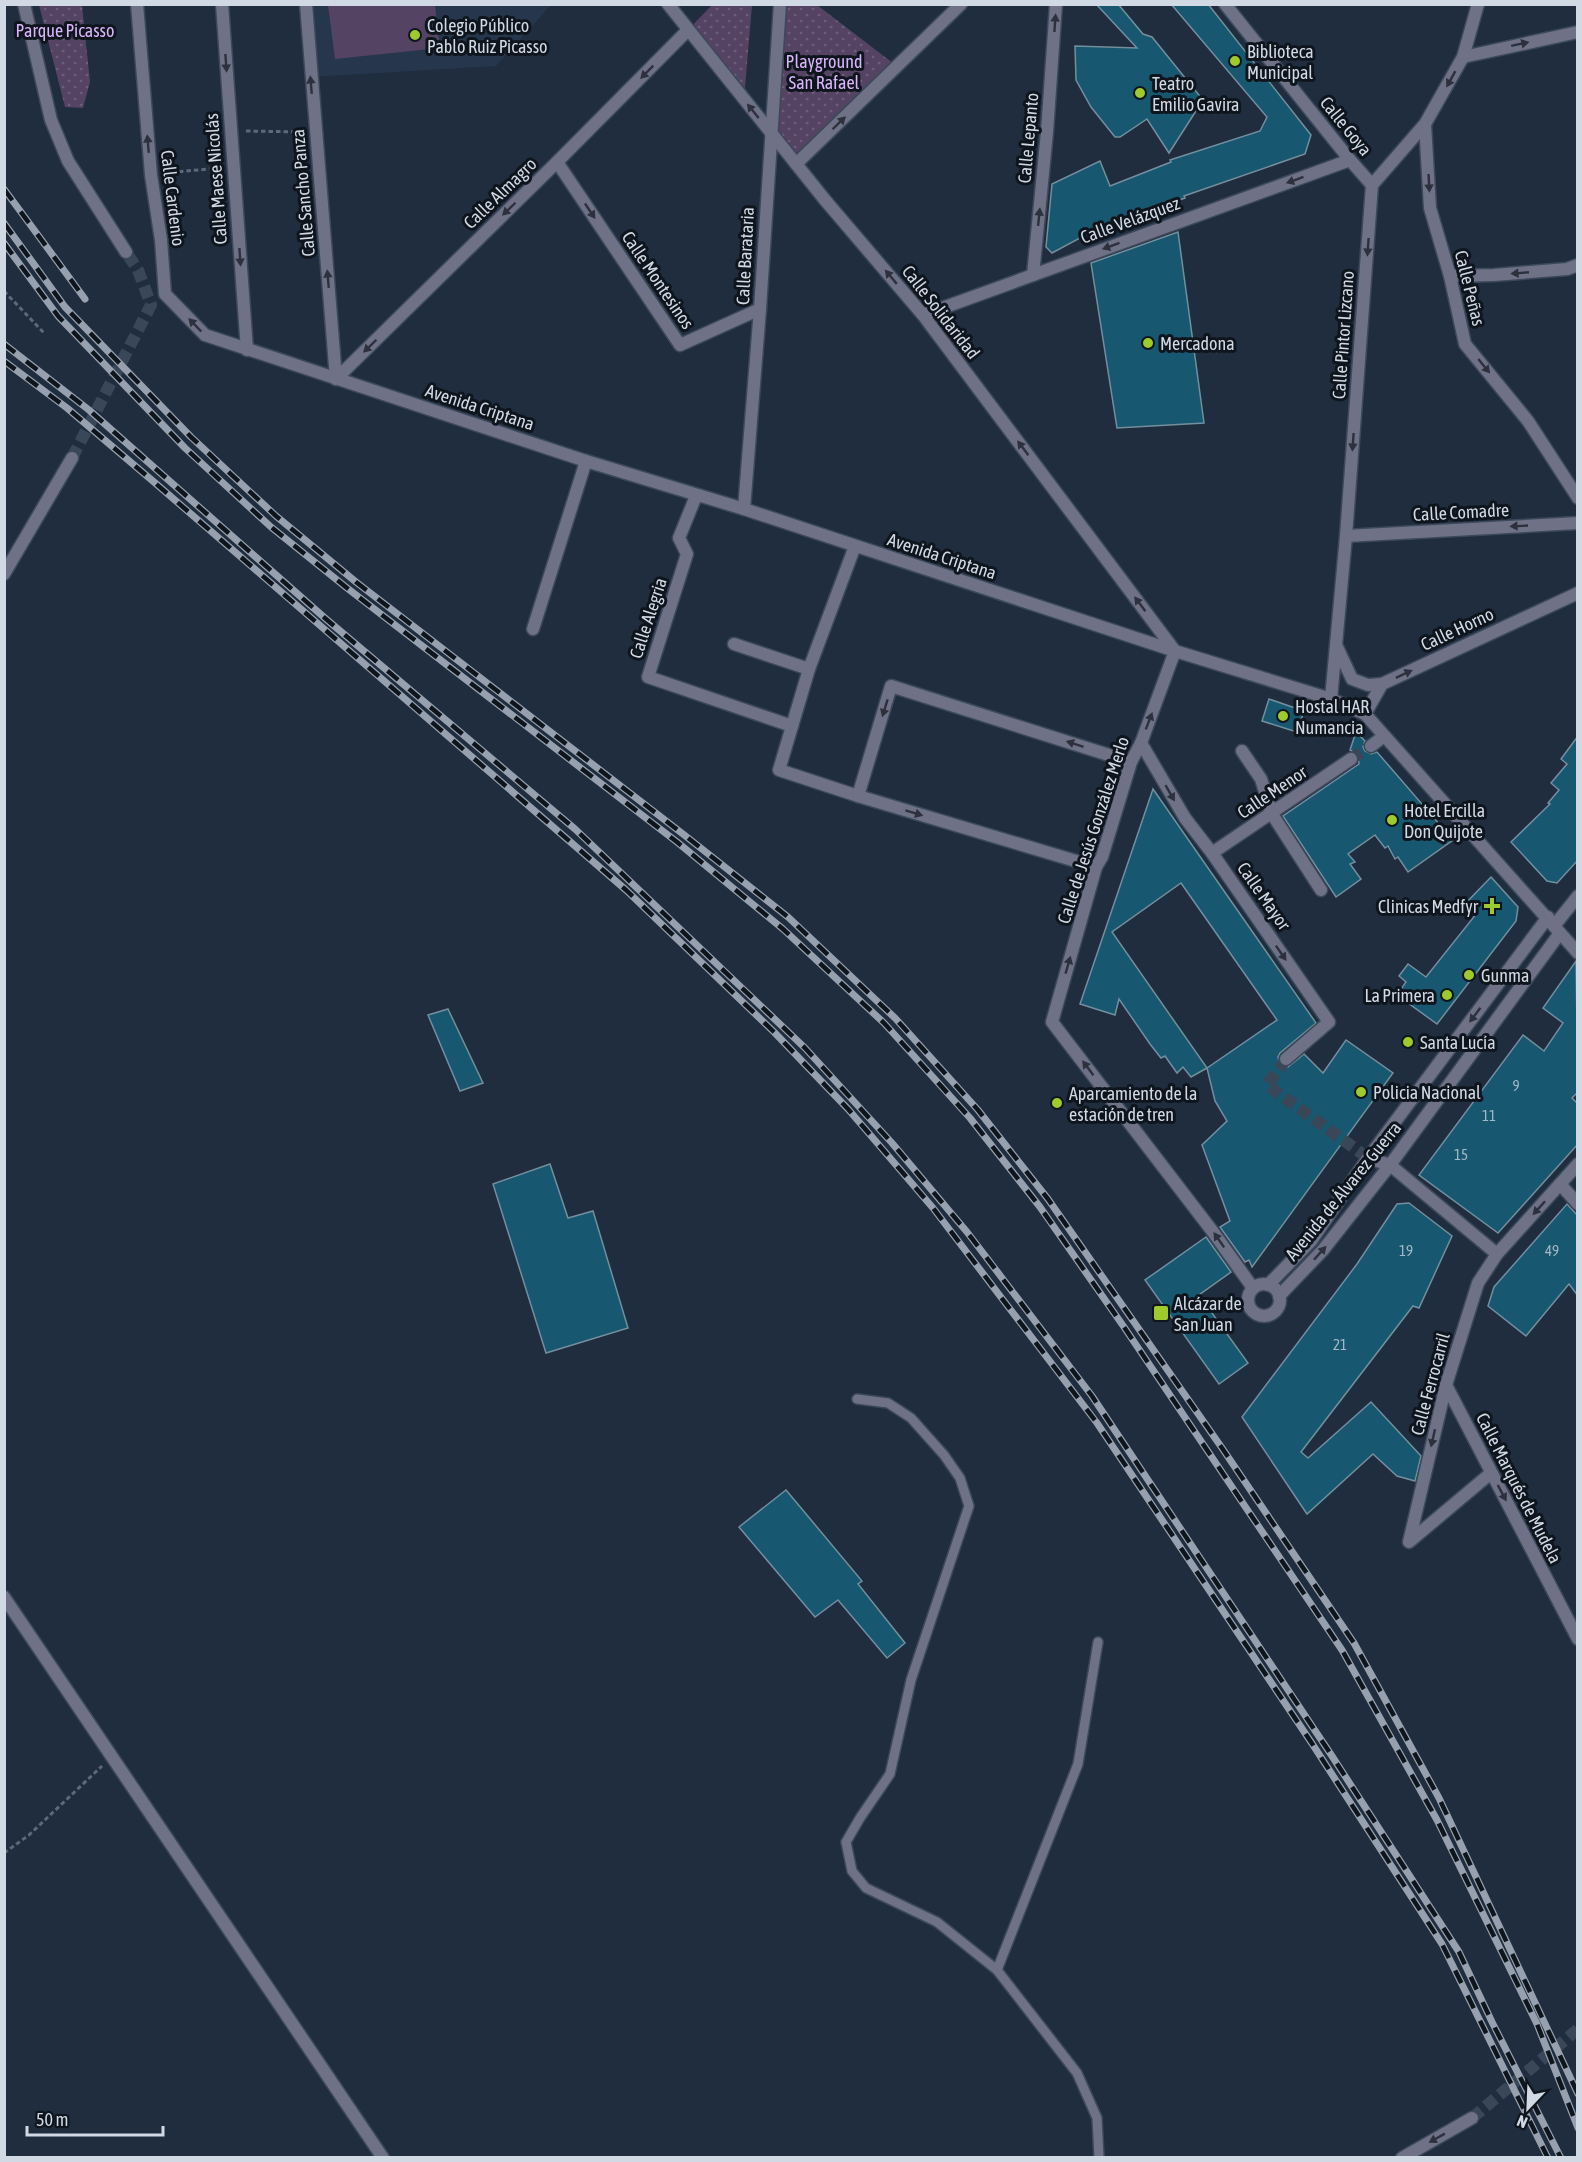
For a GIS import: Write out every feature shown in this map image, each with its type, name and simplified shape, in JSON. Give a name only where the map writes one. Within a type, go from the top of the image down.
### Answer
[{"type":"street","points":[[24,4],[51,120],[59,141],[68,161],[126,252]]},
{"type":"street","name":"Calle Cardenio","points":[[137,4],[151,175],[161,240],[165,294],[205,335],[247,350]]},
{"type":"street","name":"Calle Maese Nicolás","points":[[222,4],[247,350]]},
{"type":"street","name":"Calle Sancho Panza","points":[[306,4],[336,379]]},
{"type":"street","name":"Calle Solidaridad","points":[[668,4],[796,164],[923,315],[1175,651]]},
{"type":"street","name":"Calle Barataria","points":[[744,509],[780,4]]},
{"type":"street","points":[[796,164],[961,4]]},
{"type":"street","name":"Calle Lepanto","points":[[1033,275],[1047,132],[1056,4]]},
{"type":"street","name":"Calle Goya","points":[[1225,4],[1372,185]]},
{"type":"street","points":[[1372,185],[1425,124],[1463,57],[1478,4]]},
{"type":"street","name":"Calle Almagro","points":[[336,379],[688,30]]},
{"type":"street","points":[[1463,57],[1578,32]]},
{"type":"street","name":"Calle Peñas","points":[[1425,124],[1430,208],[1450,276],[1465,344],[1528,421],[1578,498]]},
{"type":"street","name":"Calle Velázquez","points":[[923,315],[1350,160]]},
{"type":"street","name":"Calle Montesinos","points":[[557,162],[680,345],[760,309]]},
{"type":"street","name":"Calle Pintor Lizcano","points":[[1331,699],[1346,536],[1372,185]]},
{"type":"street","points":[[1450,276],[1536,272],[1567,269],[1578,265]]},
{"type":"street","name":"Avenida Criptana","points":[[247,350],[585,461],[744,509],[1175,651],[1331,699],[1365,714],[1578,953]]},
{"type":"street","points":[[4,574],[72,458]]},
{"type":"street","points":[[533,629],[585,461]]},
{"type":"street","name":"Calle Alegria","points":[[696,495],[679,538],[687,554],[648,677],[792,726]]},
{"type":"street","name":"Calle Comadre","points":[[1346,536],[1578,523]]},
{"type":"street","points":[[855,546],[809,669],[779,770],[1096,867]]},
{"type":"street","name":"Calle Horno","points":[[1382,684],[1578,593]]},
{"type":"street","points":[[734,644],[809,669]]},
{"type":"street","points":[[1336,646],[1352,679],[1368,685],[1382,684]]},
{"type":"street","name":"Calle de Jesús González Merlo","points":[[1175,651],[1131,762],[1102,857],[1096,867],[1052,1022],[1214,1232],[1253,1288]]},
{"type":"street","points":[[1365,714],[1382,684]]},
{"type":"street","points":[[858,796],[891,686],[1131,762]]},
{"type":"street","points":[[1371,746],[1384,736]]},
{"type":"street","name":"Calle Mayor","points":[[1140,742],[1185,818],[1212,853],[1329,1022],[1286,1059]]},
{"type":"street","points":[[1242,751],[1261,779],[1272,814],[1321,890]]},
{"type":"street","name":"Calle Menor","points":[[1212,853],[1351,759]]},
{"type":"street","points":[[1554,925],[1578,896]]},
{"type":"street","name":"Avenida de Álvarez Guerra","points":[[1268,1285],[1311,1240],[1368,1158],[1554,925]]},
{"type":"street","name":"Avenida de Álvarez Guerra","points":[[1279,1296],[1323,1250],[1390,1165],[1554,925]]},
{"type":"street","points":[[1368,1158],[1390,1165],[1497,1254]]},
{"type":"street","name":"Calle Ferrocarril","points":[[1491,1473],[1409,1542],[1446,1385],[1478,1283],[1497,1254],[1578,1164]]},
{"type":"street","points":[[1560,1184],[1578,1204]]},
{"type":"street","points":[[1263,1284],[1268,1285],[1277,1291],[1279,1306],[1276,1311],[1267,1316],[1261,1316],[1249,1307],[1248,1297],[1253,1288],[1263,1284]]},
{"type":"street","name":"Calle Marqués de Mudela","points":[[1446,1385],[1578,1639]]},
{"type":"street","points":[[4,1597],[383,2157]]},
{"type":"street","points":[[1402,2157],[1472,2118]]},
{"type":"lane","points":[[857,1399],[888,1403],[910,1418],[944,1455],[960,1478],[969,1506],[911,1680],[890,1774],[846,1842],[852,1871],[866,1888],[937,1922],[997,1970],[1077,2073],[1098,2118],[1099,2157]]},
{"type":"lane","points":[[997,1970],[1078,1764],[1098,1642]]},
{"type":"path","points":[[231,130],[316,132]]},
{"type":"path","points":[[151,175],[234,167]]},
{"type":"path","points":[[4,291],[44,333]]},
{"type":"path","points":[[4,1853],[28,1835],[112,1756]]},
{"type":"shaded area","name":"Colegio Público Pablo Ruiz Picasso","points":[[306,5],[551,5],[496,66],[311,77]]},
{"type":"green space","name":"Parque Picasso","points":[[39,5],[82,5],[90,82],[83,108],[65,107]]},
{"type":"green space","points":[[328,5],[435,5],[440,48],[335,59]]},
{"type":"green space","points":[[712,5],[752,5],[744,99],[688,30]]},
{"type":"green space","name":"Playground San Rafael","points":[[780,5],[817,5],[898,67],[796,164],[771,132]]},
{"type":"building","name":"Teatro Emilio Gavira","points":[[1096,4],[1118,4],[1143,34],[1152,37],[1203,100],[1169,153],[1147,119],[1120,137],[1115,137],[1091,107],[1076,80],[1075,46],[1137,48]]},
{"type":"building","points":[[1171,4],[1208,4],[1311,135],[1305,154],[1081,234],[1082,237],[1052,253],[1046,247],[1052,184],[1100,161],[1110,186],[1171,162],[1170,160],[1260,131],[1267,117]]},
{"type":"building","name":"Mercadona","points":[[1178,232],[1204,423],[1117,428],[1091,263]]},
{"type":"building","name":"Hostal HAR Numancia","points":[[1269,699],[1304,711],[1297,732],[1262,721]]},
{"type":"building","points":[[1356,732],[1365,741],[1363,747],[1365,751],[1371,754],[1377,752],[1453,840],[1408,872],[1398,857],[1395,859],[1388,846],[1385,848],[1375,835],[1348,854],[1355,862],[1350,864],[1361,879],[1336,897],[1283,816],[1359,764],[1358,755],[1350,750]]},
{"type":"building","points":[[1578,736],[1578,860],[1557,883],[1547,881],[1511,842],[1550,804],[1548,803],[1559,790],[1551,783],[1567,764],[1561,759]]},
{"type":"building","points":[[1153,789],[1316,1023],[1280,1053],[1279,1064],[1288,1067],[1304,1054],[1323,1073],[1346,1040],[1393,1073],[1252,1267],[1249,1260],[1245,1262],[1220,1227],[1230,1221],[1202,1145],[1227,1121],[1215,1101],[1207,1068],[1191,1077],[1183,1067],[1177,1073],[1165,1056],[1161,1058],[1150,1044],[1119,999],[1115,1015],[1080,1004]],"holes":[[[1181,883],[1277,1020],[1207,1068],[1112,932]]]},
{"type":"building","points":[[1491,877],[1518,907],[1516,921],[1437,1024],[1397,995],[1406,982],[1399,976],[1408,964],[1426,977],[1477,913],[1465,904]]},
{"type":"building","points":[[1576,961],[1578,1092],[1572,1098],[1578,1104],[1578,1144],[1498,1233],[1419,1175],[1523,1035],[1544,1051],[1563,1023],[1543,1008]]},
{"type":"building","points":[[448,1009],[483,1083],[460,1091],[428,1015]]},
{"type":"building","points":[[550,1164],[568,1218],[593,1211],[628,1328],[546,1353],[493,1184]]},
{"type":"building","points":[[1409,1203],[1452,1236],[1419,1308],[1413,1306],[1301,1452],[1308,1458],[1371,1402],[1421,1456],[1415,1481],[1397,1476],[1373,1454],[1307,1514],[1242,1417],[1357,1264],[1397,1204]]},
{"type":"building","points":[[1567,1204],[1578,1216],[1578,1296],[1569,1284],[1526,1336],[1488,1306],[1494,1287]]},
{"type":"building","name":"Alcázar de San Juan","points":[[1206,1237],[1231,1272],[1199,1295],[1248,1363],[1219,1384],[1145,1280]]},
{"type":"building","points":[[786,1490],[862,1581],[858,1584],[905,1643],[887,1658],[838,1600],[815,1617],[739,1527]]},
{"type":"tunnel","points":[[72,458],[151,305],[138,270],[126,252]]},
{"type":"tunnel","points":[[1351,759],[1371,746]]},
{"type":"tunnel","points":[[1286,1059],[1267,1085],[1368,1158]]},
{"type":"tunnel","points":[[1472,2118],[1578,2029]]},
{"type":"railway","points":[[4,189],[85,299]]},
{"type":"railway","points":[[4,223],[65,307],[191,437],[276,516],[356,582],[788,917],[895,1018],[978,1110],[1048,1199],[1222,1448],[1354,1643],[1439,1798],[1578,2094]]},
{"type":"railway","points":[[4,243],[58,316],[185,448],[271,527],[677,842],[783,929],[884,1023],[970,1118],[1040,1207],[1124,1327],[1342,1650],[1437,1820],[1537,2024],[1578,2128]]},
{"type":"railway","points":[[4,344],[89,410],[326,619],[575,829],[805,1048],[892,1143],[967,1232],[1092,1396],[1332,1756],[1459,1952],[1561,2158]]},
{"type":"railway","points":[[4,361],[67,408],[626,890],[774,1032],[848,1109],[933,1208],[1097,1423],[1313,1745],[1442,1944],[1548,2158]]},
{"type":"place","name":"Colegio Público Pablo Ruiz Picasso","points":[[415,35]]},
{"type":"place","name":"Biblioteca Municipal","points":[[1235,61]]},
{"type":"place","name":"Teatro Emilio Gavira","points":[[1140,93]]},
{"type":"place","name":"Mercadona","points":[[1148,343]]},
{"type":"place","name":"Hostal HAR Numancia","points":[[1283,716]]},
{"type":"place","name":"Hotel Ercilla Don Quijote","points":[[1392,820]]},
{"type":"place","name":"Clinicas Medfyr","points":[[1492,906]]},
{"type":"place","name":"Gunma","points":[[1469,975]]},
{"type":"place","name":"La Primera","points":[[1447,995]]},
{"type":"place","name":"Santa Lucía","points":[[1408,1042]]},
{"type":"place","name":"Policia Nacional","points":[[1361,1092]]},
{"type":"place","name":"Aparcamiento de la estación de tren","points":[[1057,1103]]},
{"type":"place","name":"Alcázar de San Juan","points":[[1161,1313]]}]
